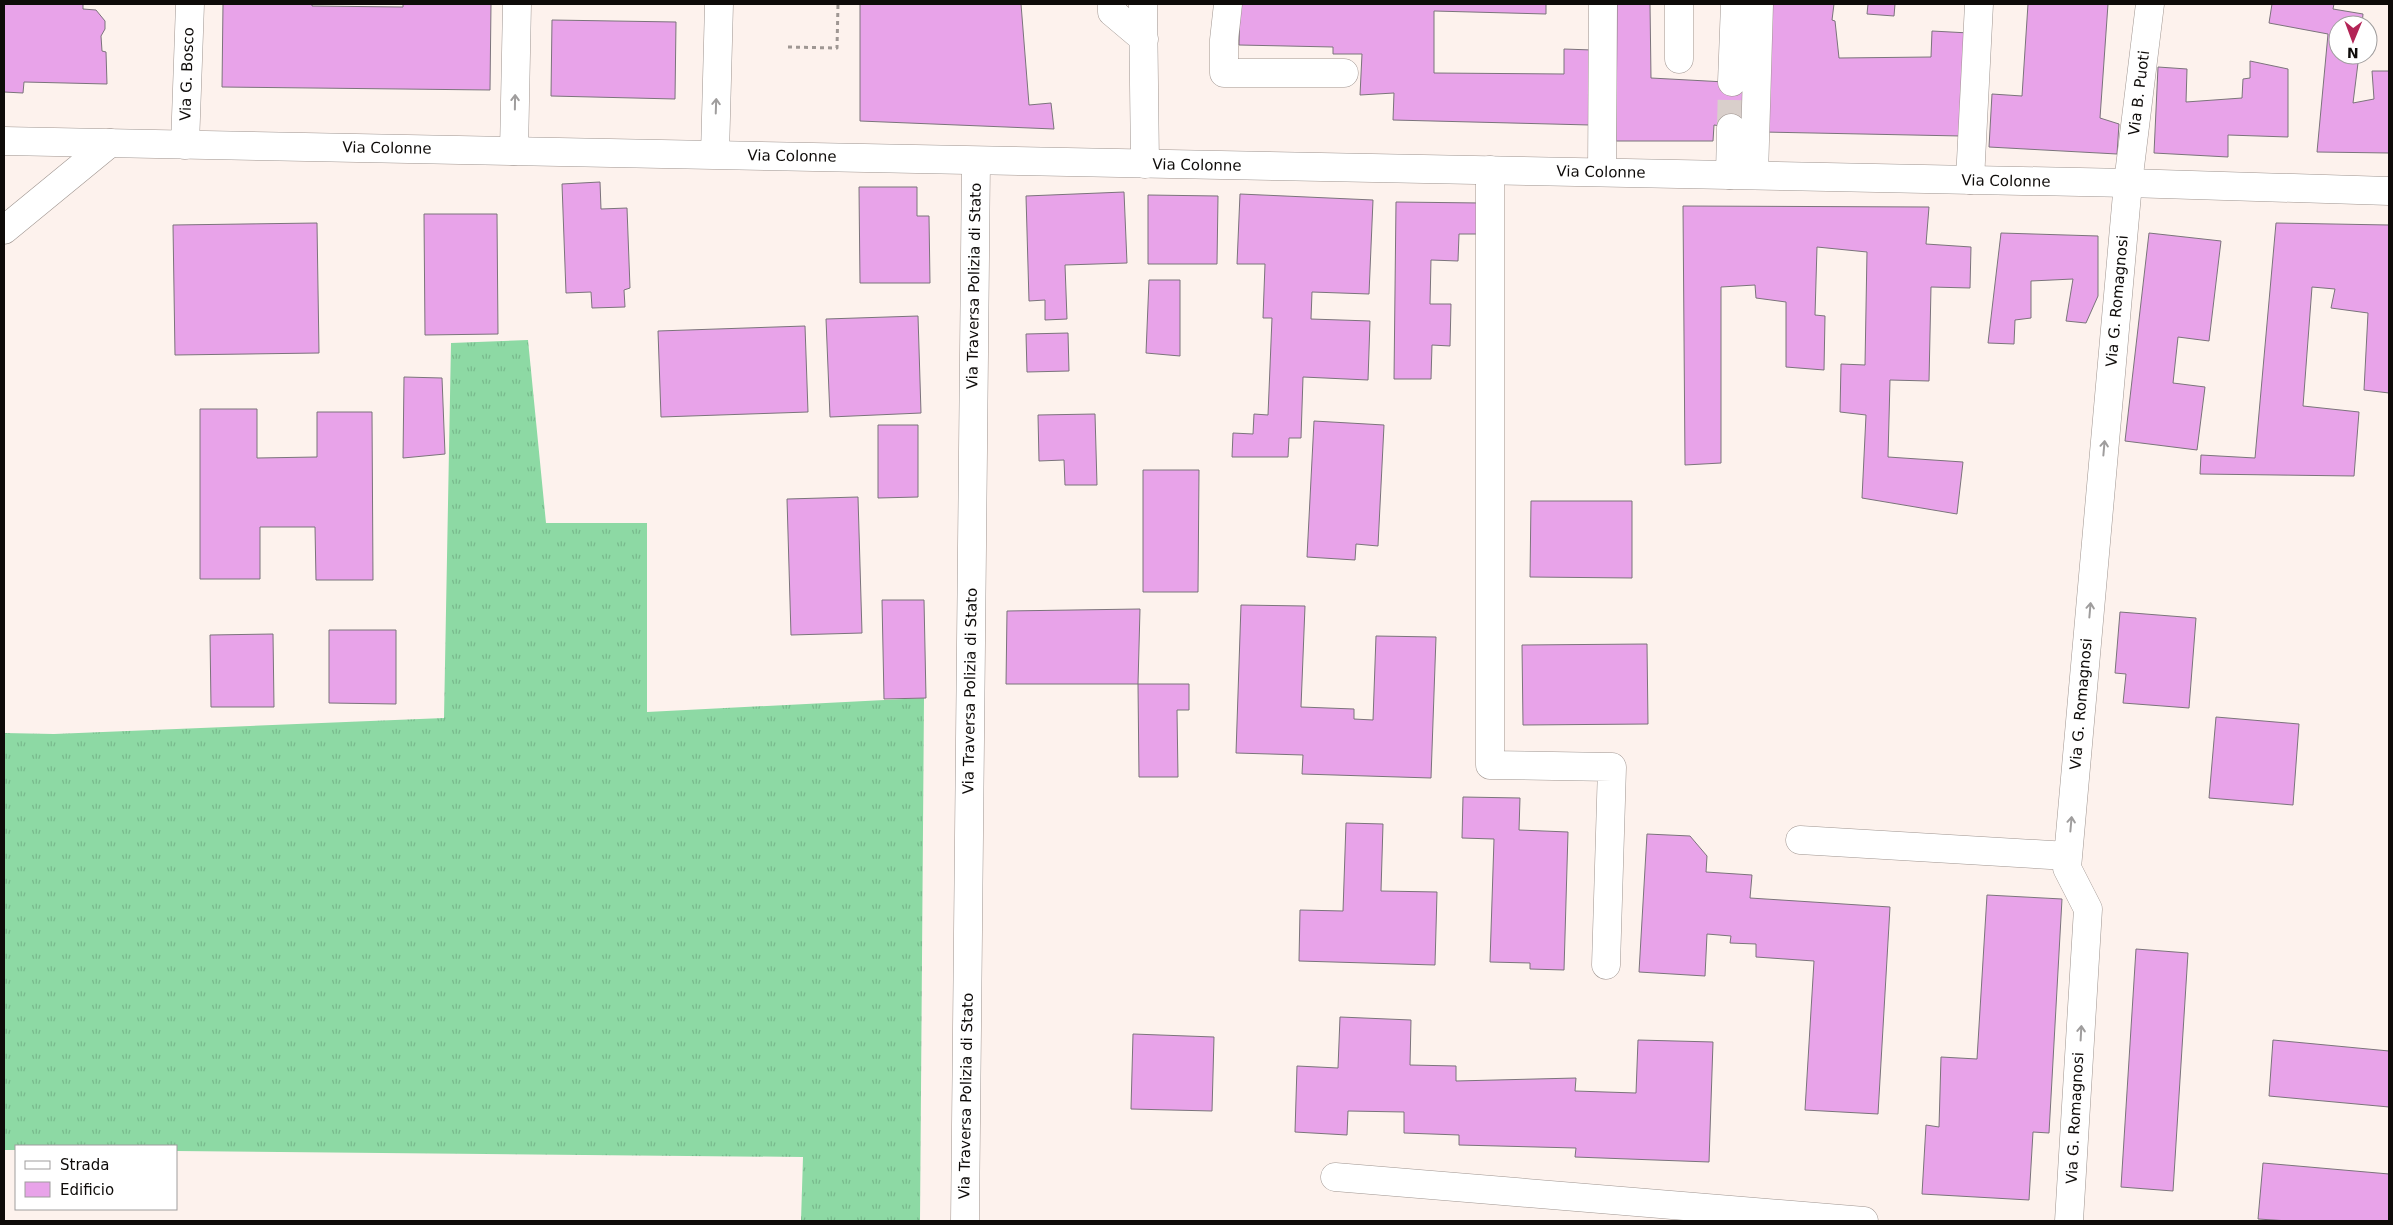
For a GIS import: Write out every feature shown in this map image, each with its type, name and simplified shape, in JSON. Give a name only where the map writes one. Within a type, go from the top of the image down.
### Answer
[{"type":"street","name":"Via G. Bosco","points":[[185,144],[190,4]]},
{"type":"street","points":[[514,151],[517,4]]},
{"type":"street","points":[[714,154],[719,4]]},
{"type":"street","points":[[1112,4],[1112,12],[1144,39]]},
{"type":"street","points":[[1143,4],[1145,164]]},
{"type":"street","points":[[1228,4],[1224,40],[1224,73],[1344,73]]},
{"type":"street","points":[[1602,172],[1603,4]]},
{"type":"street","points":[[1679,4],[1679,58]]},
{"type":"street","points":[[1732,82],[1735,4]]},
{"type":"street","points":[[1742,175],[1759,4]]},
{"type":"street","points":[[1970,180],[1979,4]]},
{"type":"street","name":"Via B. Puoti","points":[[2128,183],[2150,4]]},
{"type":"street","points":[[1731,128],[1742,175]]},
{"type":"street","name":"Via Colonne","points":[[4,141],[2128,183],[2389,191]]},
{"type":"street","points":[[4,230],[110,143]]},
{"type":"street","name":"Via Traversa Polizia di Stato","points":[[964,1221],[976,161]]},
{"type":"street","points":[[1490,170],[1490,765],[1612,767],[1606,965]]},
{"type":"street","name":"Via G. Romagnosi","points":[[2069,1221],[2088,909],[2067,868],[2128,183]]},
{"type":"street","points":[[1800,840],[2068,856]]},
{"type":"street","points":[[1335,1177],[1864,1221]]},
{"type":"path","points":[[788,47],[837,48],[838,4]]},
{"type":"green space","points":[[528,340],[546,523],[647,523],[647,712],[924,698],[920,1221],[801,1221],[803,1157],[178,1151],[178,1145],[15,1145],[15,1150],[4,1150],[4,733],[54,734],[444,718],[451,343]]},
{"type":"building","points":[[4,4],[83,4],[83,9],[96,10],[105,21],[105,29],[101,36],[102,51],[106,52],[107,84],[24,82],[23,93],[4,92]]},
{"type":"building","points":[[223,4],[403,7],[403,4],[491,4],[490,90],[222,87]]},
{"type":"building","points":[[860,4],[1021,4],[1029,105],[1051,103],[1054,129],[860,121]]},
{"type":"building","points":[[1240,4],[1546,4],[1546,14],[1434,11],[1434,73],[1564,74],[1564,49],[1592,50],[1590,125],[1393,120],[1394,93],[1360,95],[1362,54],[1333,54],[1333,47],[1239,45]]},
{"type":"building","points":[[1617,4],[1650,4],[1651,78],[1744,83],[1743,129],[1714,125],[1713,141],[1616,141]]},
{"type":"building","points":[[1772,4],[1834,4],[1832,20],[1835,21],[1839,58],[1931,57],[1932,31],[1969,33],[1961,136],[1763,132]]},
{"type":"building","points":[[1868,4],[1895,4],[1894,16],[1867,14]]},
{"type":"building","points":[[2028,4],[2108,4],[2100,118],[2119,124],[2117,154],[1989,147],[1992,94],[2022,96]]},
{"type":"building","points":[[2272,4],[2334,4],[2333,9],[2363,14],[2328,15],[2328,34],[2269,23]]},
{"type":"building","points":[[552,20],[676,22],[675,99],[551,96]]},
{"type":"building","points":[[2328,34],[2328,65],[2358,65],[2353,103],[2374,99],[2372,71],[2389,71],[2389,153],[2317,152]]},
{"type":"building","points":[[2250,61],[2288,69],[2288,137],[2228,135],[2228,157],[2154,153],[2158,67],[2187,69],[2186,102],[2242,98],[2243,79],[2250,78]]},
{"type":"building","points":[[600,182],[601,209],[627,208],[630,288],[624,290],[625,307],[592,308],[591,292],[566,293],[562,184]]},
{"type":"building","points":[[859,187],[917,187],[917,216],[929,216],[930,283],[860,283]]},
{"type":"building","points":[[1124,192],[1127,263],[1065,265],[1067,319],[1045,320],[1045,300],[1029,301],[1026,196]]},
{"type":"building","points":[[1240,194],[1373,200],[1369,294],[1312,292],[1311,319],[1370,321],[1368,380],[1303,377],[1301,438],[1289,438],[1288,457],[1232,457],[1233,433],[1253,434],[1254,414],[1268,415],[1272,318],[1263,318],[1265,264],[1237,264]]},
{"type":"building","points":[[1148,195],[1218,196],[1217,264],[1148,264]]},
{"type":"building","points":[[1396,202],[1481,203],[1481,234],[1459,234],[1458,261],[1431,260],[1430,304],[1451,304],[1450,346],[1432,345],[1431,379],[1394,379]]},
{"type":"building","points":[[1683,206],[1929,207],[1926,244],[1971,247],[1970,288],[1931,287],[1929,381],[1890,380],[1888,457],[1963,462],[1957,514],[1862,498],[1866,415],[1840,412],[1841,364],[1865,365],[1867,252],[1817,247],[1815,315],[1825,316],[1824,370],[1786,367],[1786,302],[1756,298],[1755,285],[1721,287],[1721,463],[1685,465]]},
{"type":"building","points":[[424,214],[497,214],[498,334],[425,335]]},
{"type":"building","points":[[317,223],[319,353],[175,355],[173,225]]},
{"type":"building","points":[[2276,223],[2389,225],[2389,393],[2364,390],[2368,313],[2331,308],[2335,289],[2312,287],[2303,406],[2359,412],[2354,476],[2200,474],[2201,455],[2255,458]]},
{"type":"building","points":[[2001,233],[2098,236],[2098,296],[2086,323],[2066,321],[2073,279],[2031,281],[2031,318],[2015,320],[2014,344],[1988,343]]},
{"type":"building","points":[[2149,233],[2221,241],[2209,341],[2178,337],[2173,383],[2205,387],[2197,450],[2125,441]]},
{"type":"building","points":[[1149,280],[1180,280],[1180,356],[1146,353]]},
{"type":"building","points":[[918,316],[921,413],[830,417],[826,319]]},
{"type":"building","points":[[805,326],[808,412],[661,417],[658,331]]},
{"type":"building","points":[[1068,333],[1069,371],[1027,372],[1026,334]]},
{"type":"building","points":[[404,377],[442,378],[445,454],[403,458]]},
{"type":"building","points":[[200,409],[257,409],[257,458],[317,457],[317,412],[372,412],[373,580],[316,580],[315,527],[260,527],[260,579],[200,579]]},
{"type":"building","points":[[1095,414],[1097,485],[1065,485],[1064,460],[1039,461],[1038,415]]},
{"type":"building","points":[[1314,421],[1384,425],[1378,546],[1356,544],[1355,560],[1307,557]]},
{"type":"building","points":[[878,425],[918,425],[918,497],[878,498]]},
{"type":"building","points":[[1143,470],[1199,470],[1198,592],[1143,592]]},
{"type":"building","points":[[858,497],[862,633],[791,635],[787,499]]},
{"type":"building","points":[[1531,501],[1632,501],[1632,578],[1530,577]]},
{"type":"building","points":[[882,600],[924,600],[926,698],[884,699]]},
{"type":"building","points":[[1241,605],[1305,606],[1301,707],[1354,709],[1354,719],[1373,720],[1376,636],[1436,637],[1431,778],[1302,774],[1303,755],[1236,753]]},
{"type":"building","points":[[1140,609],[1138,684],[1006,684],[1007,611]]},
{"type":"building","points":[[2120,612],[2196,618],[2189,708],[2123,703],[2126,674],[2115,673]]},
{"type":"building","points":[[329,630],[396,630],[396,704],[329,703]]},
{"type":"building","points":[[273,634],[274,707],[211,707],[210,635]]},
{"type":"building","points":[[1647,644],[1648,724],[1523,725],[1522,645]]},
{"type":"building","points":[[1138,684],[1189,684],[1189,710],[1177,710],[1178,777],[1139,777]]},
{"type":"building","points":[[2216,717],[2299,724],[2293,805],[2209,798]]},
{"type":"building","points":[[1463,797],[1520,798],[1519,830],[1568,832],[1564,970],[1530,969],[1530,963],[1490,962],[1494,839],[1462,838]]},
{"type":"building","points":[[1346,823],[1383,824],[1381,891],[1437,892],[1435,965],[1299,961],[1300,910],[1343,911]]},
{"type":"building","points":[[1647,834],[1690,836],[1707,856],[1706,872],[1752,875],[1750,898],[1890,907],[1878,1114],[1805,1110],[1814,961],[1756,957],[1756,944],[1730,943],[1731,936],[1707,934],[1705,976],[1639,972]]},
{"type":"building","points":[[1987,895],[2062,899],[2049,1133],[2033,1132],[2029,1200],[1922,1194],[1926,1125],[1939,1127],[1941,1057],[1977,1059]]},
{"type":"building","points":[[2136,949],[2188,953],[2173,1191],[2121,1187]]},
{"type":"building","points":[[1340,1017],[1411,1020],[1410,1065],[1456,1066],[1456,1081],[1576,1078],[1575,1091],[1636,1093],[1638,1040],[1713,1042],[1709,1162],[1575,1157],[1576,1148],[1459,1145],[1459,1135],[1404,1133],[1404,1112],[1348,1111],[1347,1135],[1295,1132],[1297,1066],[1338,1068]]},
{"type":"building","points":[[1133,1034],[1214,1037],[1212,1111],[1131,1109]]},
{"type":"building","points":[[2273,1040],[2389,1051],[2389,1107],[2269,1096]]},
{"type":"building","points":[[2263,1163],[2389,1174],[2389,1221],[2289,1221],[2258,1219]]},
{"type":"tunnel","points":[[1731,128],[1732,82]]}]
